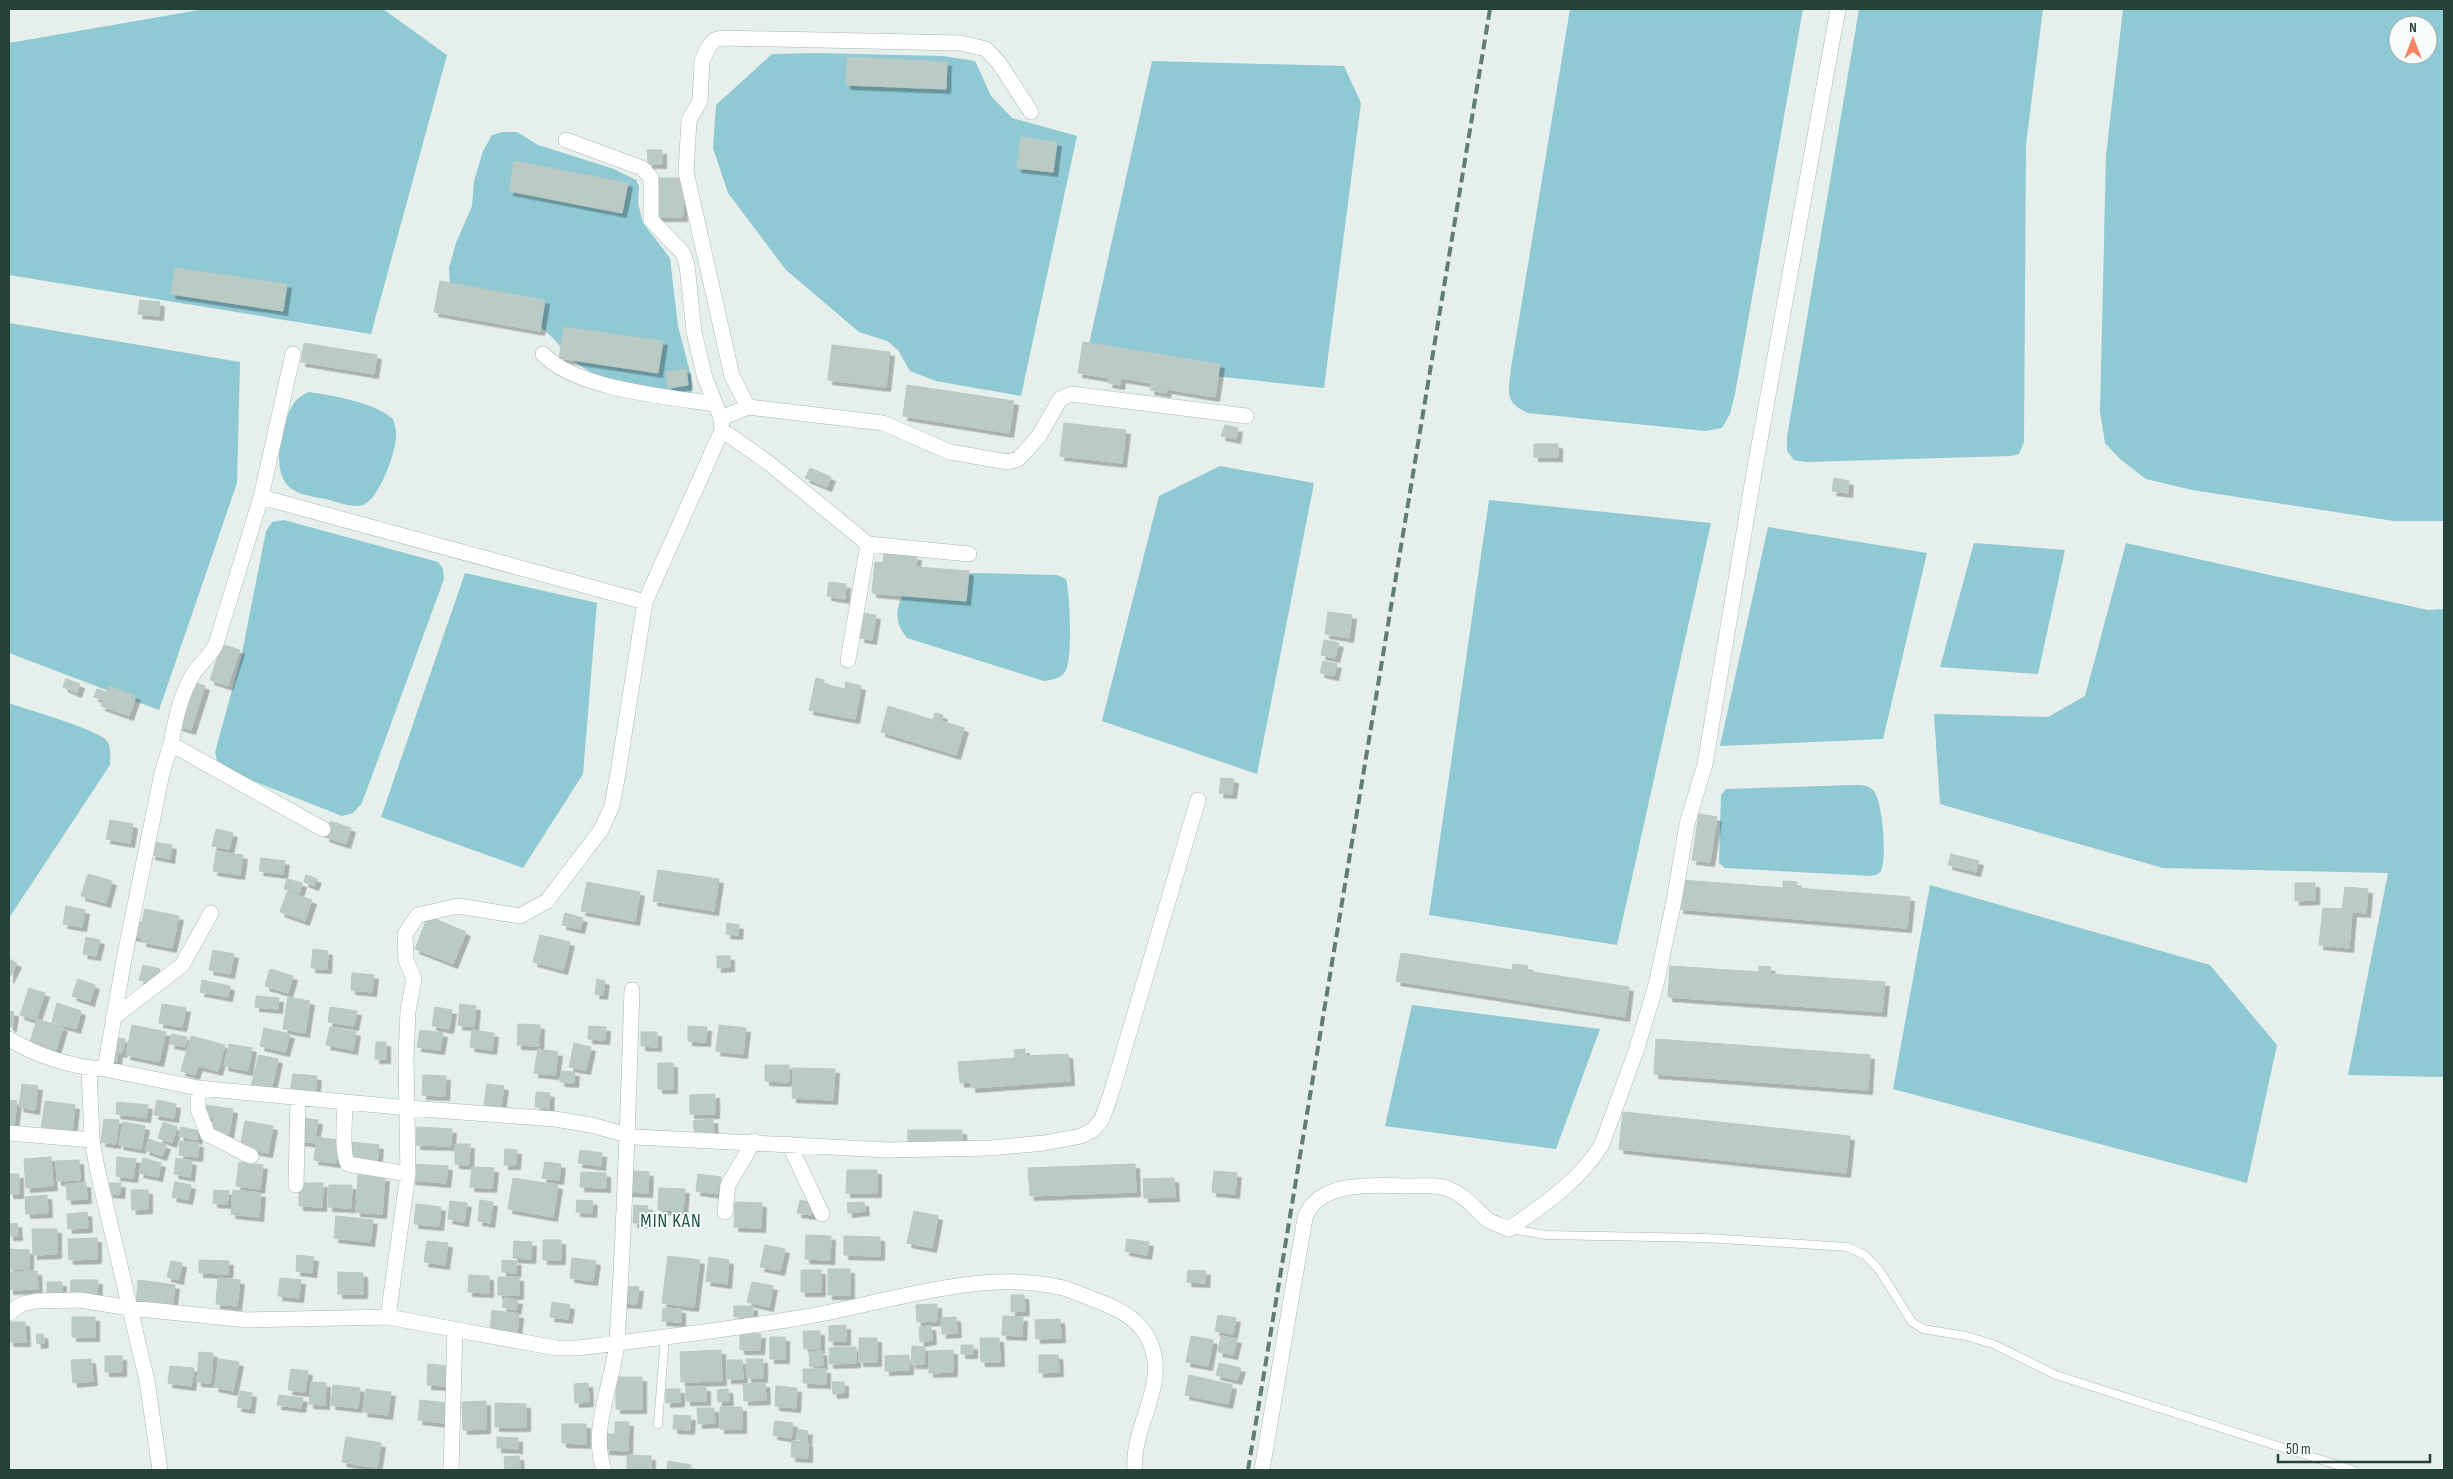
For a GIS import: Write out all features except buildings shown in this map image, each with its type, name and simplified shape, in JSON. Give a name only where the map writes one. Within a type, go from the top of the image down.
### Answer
[{"type":"street","points":[[1262,1470],[1305,1218],[1309,1207],[1316,1200],[1337,1190],[1368,1185],[1447,1188],[1473,1204],[1490,1221],[1509,1229],[1550,1200],[1594,1158],[1602,1144],[1636,1051],[1656,985],[1674,901],[1687,824],[1705,764],[1754,473],[1838,9]]},
{"type":"street","points":[[748,407],[732,376],[686,172],[689,120],[700,101],[702,61],[714,40],[722,38],[961,43],[986,49],[999,63],[1031,112]]},
{"type":"street","points":[[566,140],[642,168],[651,178],[651,220],[675,244],[685,259],[694,332],[705,378],[721,424],[868,544],[970,554]]},
{"type":"street","points":[[104,1069],[162,773],[171,744],[176,717],[192,675],[211,654],[216,644],[260,497],[292,354]]},
{"type":"street","points":[[543,354],[551,363],[600,382],[634,392],[715,404]]},
{"type":"street","points":[[388,1317],[408,1174],[408,1012],[414,979],[406,960],[405,934],[418,915],[458,906],[510,916],[520,916],[531,911],[547,901],[601,830],[612,806],[645,602],[721,424],[748,407],[883,423],[950,452],[1008,462],[1024,453],[1039,436],[1060,399],[1071,394],[1246,416]]},
{"type":"street","points":[[260,497],[645,602]]},
{"type":"street","points":[[848,660],[868,544]]},
{"type":"street","points":[[171,744],[323,829]]},
{"type":"street","points":[[9,1039],[45,1056],[89,1068],[104,1069],[198,1088],[408,1108],[555,1119],[591,1125],[627,1135],[888,1150],[991,1148],[1044,1143],[1081,1136],[1093,1130],[1102,1118],[1111,1094],[1198,800]]},
{"type":"street","points":[[113,1018],[182,965],[211,913]]},
{"type":"street","points":[[604,1470],[598,1455],[599,1434],[617,1343],[632,990]]},
{"type":"street","points":[[89,1068],[92,1140],[133,1326],[147,1380],[160,1470]]},
{"type":"street","points":[[198,1088],[198,1109],[208,1135],[230,1144],[238,1151],[251,1156]]},
{"type":"street","points":[[296,1185],[298,1098]]},
{"type":"street","points":[[345,1102],[345,1154],[348,1164],[408,1174]]},
{"type":"street","points":[[9,1133],[92,1140]]},
{"type":"street","points":[[725,1212],[728,1185],[754,1141]]},
{"type":"street","points":[[789,1144],[822,1214]]},
{"type":"street","points":[[9,1313],[22,1304],[36,1301],[80,1300],[130,1308],[247,1320],[388,1317],[556,1348],[617,1343],[808,1317],[923,1292],[987,1284],[1023,1284],[1062,1288],[1111,1306],[1137,1322],[1150,1342],[1157,1366],[1155,1386],[1134,1457],[1135,1470]]},
{"type":"street","points":[[451,1470],[455,1329]]},
{"type":"lane","points":[[1509,1229],[1546,1235],[1706,1238],[1847,1248],[1865,1255],[1870,1260],[1880,1271],[1912,1322],[1922,1329],[1966,1336],[1994,1344],[2056,1375],[2353,1470]]},
{"type":"lane","points":[[658,1424],[665,1337]]},
{"type":"water","points":[[205,9],[383,9],[447,55],[371,334],[9,275],[9,43]]},
{"type":"water","points":[[1570,9],[1803,9],[1735,394],[1730,414],[1722,428],[1705,431],[1528,413],[1515,405],[1509,395],[1511,368]]},
{"type":"water","points":[[1859,9],[2043,9],[2026,145],[2024,442],[2019,454],[2011,456],[1806,462],[1794,460],[1787,451],[1787,437]]},
{"type":"water","points":[[2123,9],[2444,9],[2444,521],[2394,521],[2192,490],[2146,479],[2120,459],[2105,443],[2100,412],[2106,155]]},
{"type":"water","points":[[817,53],[943,56],[975,61],[991,96],[1012,118],[1077,136],[1021,396],[936,381],[910,371],[898,350],[887,341],[859,332],[786,270],[728,193],[713,148],[716,105],[772,54]]},
{"type":"water","points":[[1152,61],[1344,66],[1361,103],[1324,388],[1085,362]]},
{"type":"water","points":[[502,132],[517,132],[538,145],[614,169],[636,180],[639,186],[638,203],[643,223],[670,258],[678,326],[691,376],[692,393],[687,397],[633,386],[592,372],[582,367],[570,357],[548,333],[534,323],[450,287],[449,268],[456,243],[472,206],[474,181],[483,151],[492,135]]},
{"type":"water","points":[[9,323],[240,362],[237,483],[159,710],[9,653]]},
{"type":"water","points":[[309,392],[365,404],[385,413],[393,419],[396,435],[389,465],[375,494],[363,505],[346,505],[305,495],[292,489],[282,477],[279,454],[285,424],[289,412],[298,398]]},
{"type":"water","points":[[1220,466],[1314,483],[1257,774],[1102,721],[1159,496]]},
{"type":"water","points":[[1489,500],[1711,523],[1617,945],[1429,915]]},
{"type":"water","points":[[284,520],[438,562],[443,569],[444,579],[362,803],[353,813],[342,816],[228,771],[218,764],[215,752],[241,658],[266,531],[272,522]]},
{"type":"water","points":[[1768,527],[1927,553],[1883,739],[1720,746]]},
{"type":"water","points":[[1974,543],[2065,550],[2038,674],[1940,667]]},
{"type":"water","points":[[2126,543],[2428,610],[2444,609],[2444,1077],[2348,1075],[2388,873],[2163,868],[1940,804],[1934,714],[2048,717],[2085,696]]},
{"type":"water","points":[[465,573],[597,603],[583,774],[523,868],[381,817]]},
{"type":"water","points":[[978,573],[1057,575],[1066,579],[1070,612],[1070,642],[1068,666],[1061,676],[1044,681],[907,638],[898,622],[897,614],[898,607],[912,576]]},
{"type":"water","points":[[9,703],[74,725],[105,739],[110,747],[110,765],[9,918]]},
{"type":"water","points":[[1854,785],[1869,787],[1873,790],[1879,805],[1882,817],[1884,854],[1881,871],[1878,874],[1871,876],[1725,868],[1719,863],[1721,795],[1726,789]]},
{"type":"water","points":[[1930,885],[2210,965],[2277,1045],[2247,1183],[1893,1089]]},
{"type":"water","points":[[1412,1005],[1600,1029],[1556,1149],[1385,1126]]},
{"type":"railway","points":[[1248,1470],[1490,9]]},
{"type":"district","name":"MIN KAN","points":[[671,1221]]}]
